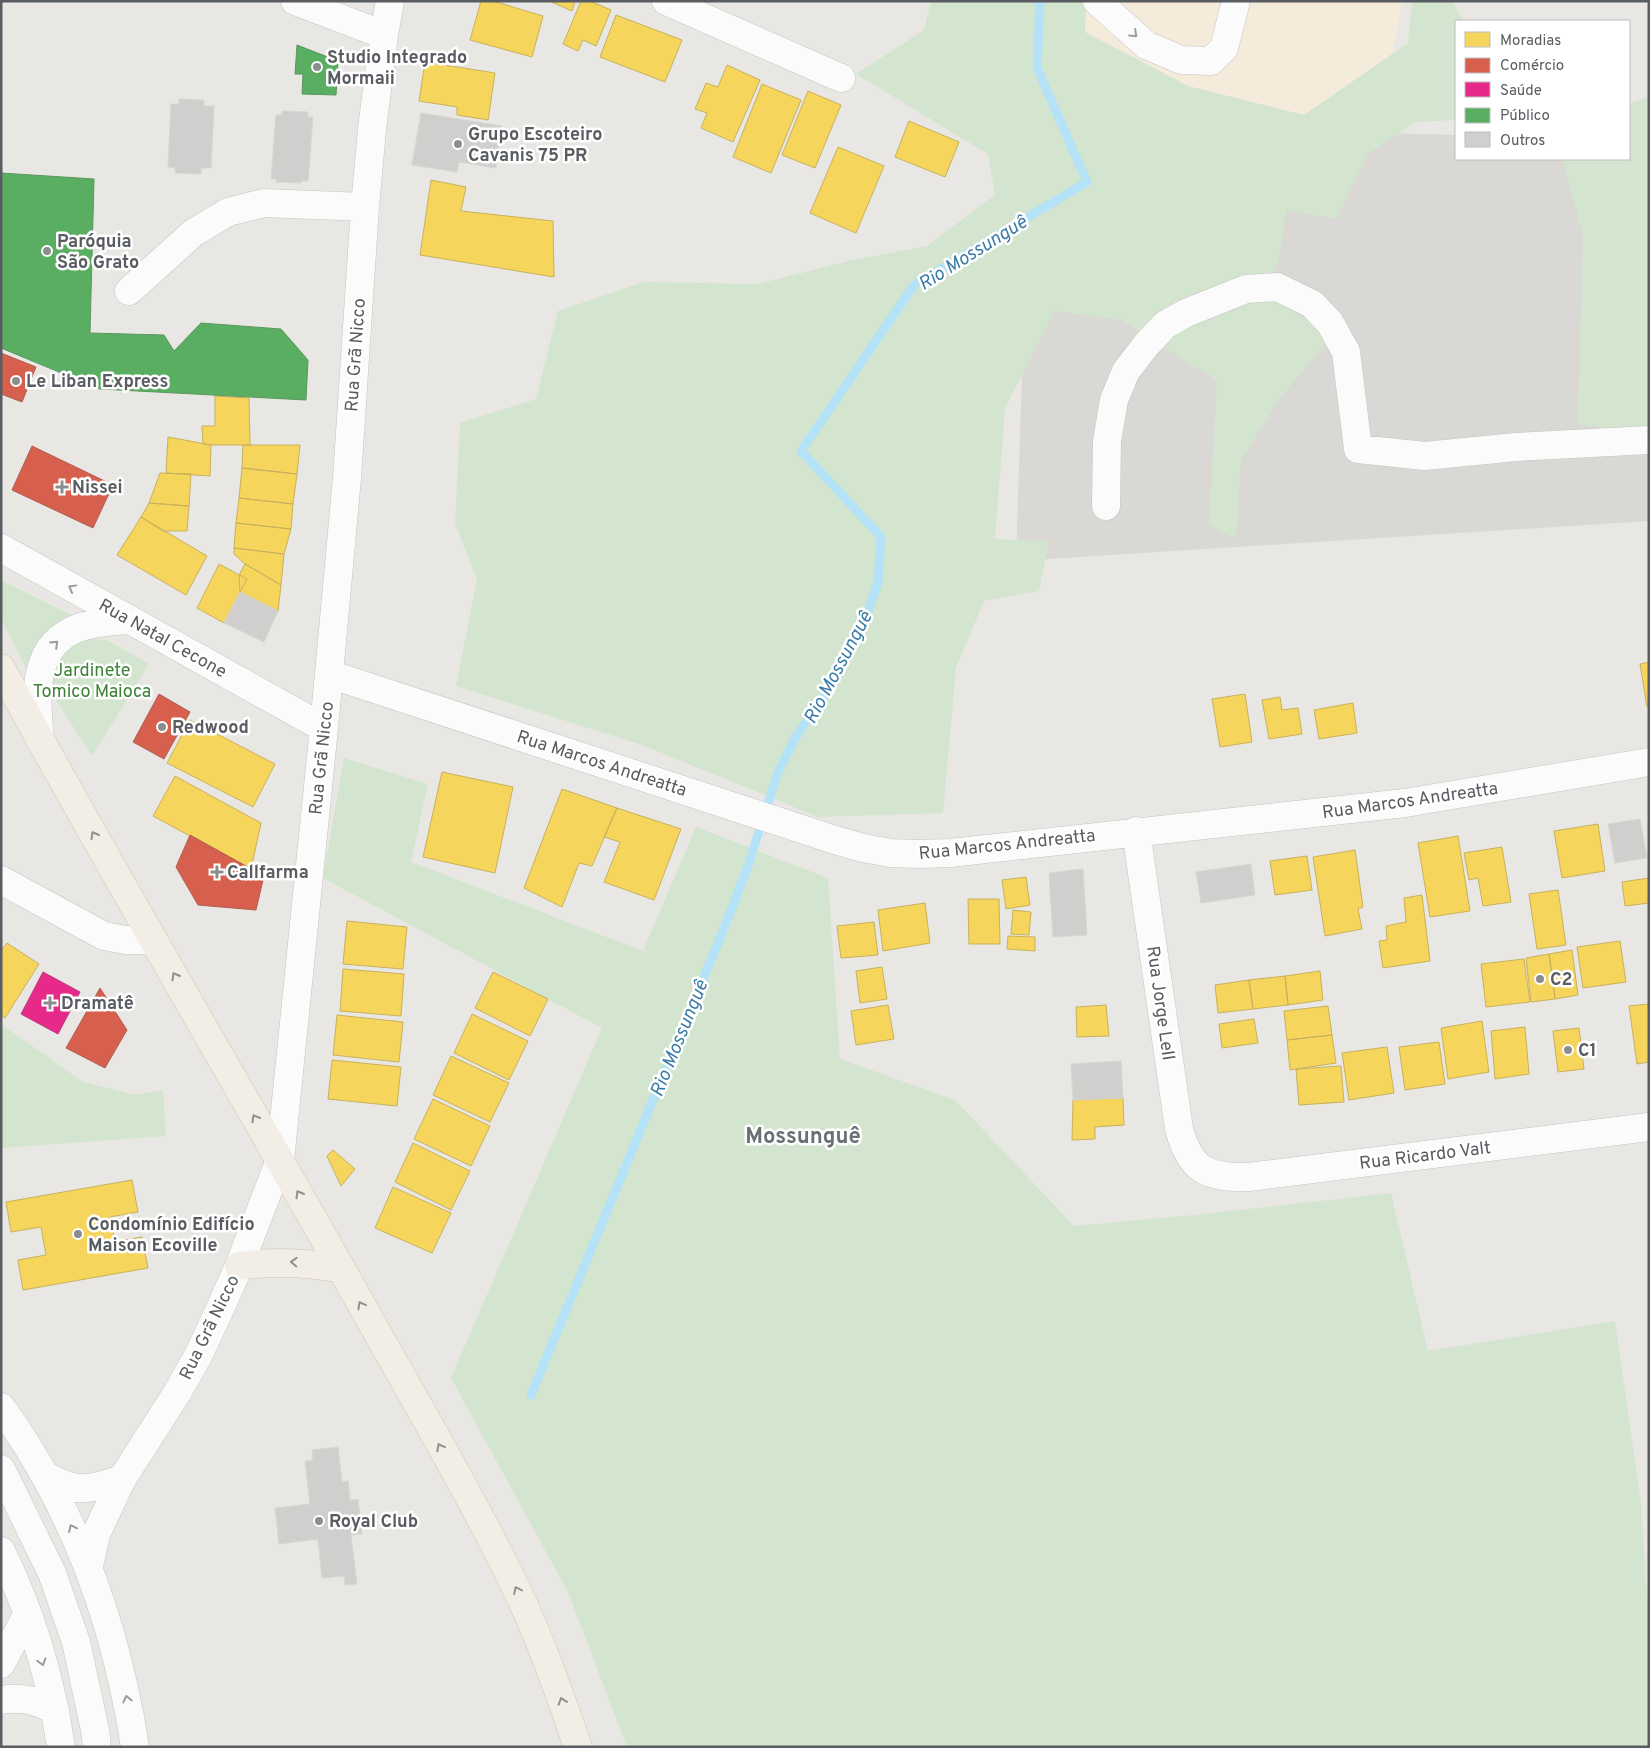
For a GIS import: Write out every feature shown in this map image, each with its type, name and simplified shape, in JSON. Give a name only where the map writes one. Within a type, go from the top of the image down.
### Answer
[{"type":"main road","points":[[1,668],[40,740],[342,1270],[492,1540],[516,1589],[556,1684],[578,1747]]},
{"type":"main road","points":[[239,1266],[297,1262],[317,1264],[342,1270]]},
{"type":"street","points":[[295,1],[384,34]]},
{"type":"street","name":"Rua Grã Nicco","points":[[88,1566],[96,1534],[122,1479],[156,1428],[199,1354],[239,1266],[280,1160],[324,728],[347,478],[372,129],[390,1]]},
{"type":"street","points":[[666,1],[841,78]]},
{"type":"street","points":[[1097,1],[1146,45],[1181,60],[1211,61],[1224,48],[1236,1]]},
{"type":"street","points":[[130,290],[193,233],[228,212],[264,203],[365,207]]},
{"type":"street","points":[[1106,506],[1107,441],[1114,400],[1126,371],[1165,325],[1186,313],[1246,290],[1277,286],[1312,304],[1330,323],[1346,352],[1358,450],[1425,456],[1516,447],[1649,440]]},
{"type":"street","name":"Rua Natal Cecone","points":[[1,548],[324,728]]},
{"type":"street","points":[[40,740],[37,710],[38,684],[42,662],[50,648],[62,637],[79,627],[100,622],[130,620]]},
{"type":"street","name":"Rua Marcos Andreatta","points":[[329,674],[863,848],[918,854],[950,853],[1136,831],[1396,804],[1649,762]]},
{"type":"street","name":"Rua Jorge Lell","points":[[1136,831],[1179,1128],[1190,1158],[1202,1169]]},
{"type":"street","points":[[1,880],[86,928],[104,936],[126,940],[154,940]]},
{"type":"street","name":"Rua Ricardo Valt","points":[[1202,1169],[1214,1175],[1249,1178],[1649,1127]]},
{"type":"street","points":[[1,1407],[46,1476],[75,1534],[88,1566],[117,1652],[130,1709],[135,1747]]},
{"type":"street","points":[[1,1469],[55,1582],[76,1642],[97,1747]]},
{"type":"street","points":[[46,1476],[71,1487],[87,1488],[103,1486],[122,1479]]},
{"type":"street","points":[[1,1551],[28,1615],[55,1710],[61,1747]]},
{"type":"street","points":[[1,1664],[28,1615]]},
{"type":"street","points":[[1,1700],[25,1699],[35,1701],[55,1710]]},
{"type":"shaded area","points":[[1086,1],[1402,1],[1386,92],[1304,115],[1188,86],[1085,32]]},
{"type":"shaded area","points":[[1030,123],[1455,135],[1455,160],[1630,160],[1649,141],[1649,521],[1016,561]]},
{"type":"green space","points":[[931,1],[1086,1],[1085,32],[1188,86],[1304,115],[1408,43],[1412,1],[1452,1],[1463,20],[1455,20],[1455,120],[1416,122],[1368,154],[1336,219],[1286,210],[1280,255],[1266,293],[1332,336],[1280,398],[1241,460],[1236,539],[1209,525],[1217,381],[1121,320],[1055,311],[1005,408],[995,539],[1049,541],[1039,591],[984,601],[956,668],[943,813],[818,817],[645,746],[456,686],[477,580],[455,523],[460,423],[536,399],[558,311],[644,282],[758,284],[849,261],[927,246],[995,195],[988,154],[856,74],[924,30]]},
{"type":"green space","points":[[1649,97],[1649,434],[1578,424],[1583,234],[1562,160],[1630,160],[1630,103]]},
{"type":"green space","points":[[1,580],[77,618],[42,641],[25,667],[1,618]]},
{"type":"green space","name":"Jardinete Tomico Maioca","points":[[90,639],[107,640],[149,664],[92,756],[56,700],[51,676],[57,661],[69,647]]},
{"type":"green space","points":[[344,758],[428,784],[411,862],[643,951],[696,827],[828,878],[840,1059],[955,1100],[1074,1226],[1391,1193],[1428,1351],[1615,1321],[1641,1503],[1649,1629],[1649,1747],[627,1747],[568,1592],[451,1378],[602,1028],[323,878]]},
{"type":"green space","points":[[1,1024],[83,1082],[135,1095],[163,1090],[166,1136],[1,1148]]},
{"type":"building: Moradias","points":[[481,1],[493,1],[543,16],[532,57],[470,40]]},
{"type":"building: Moradias","points":[[549,1],[575,1],[572,11]]},
{"type":"building: Moradias","points":[[581,1],[590,1],[611,10],[596,46],[583,40],[578,51],[563,44]]},
{"type":"building: Moradias","points":[[616,15],[682,40],[665,82],[600,57]]},
{"type":"building: Moradias","points":[[425,62],[495,73],[488,120],[457,115],[457,107],[419,101]]},
{"type":"building: Moradias","points":[[727,65],[760,80],[733,142],[701,128],[707,113],[695,109],[706,83],[718,87]]},
{"type":"building: Moradias","points":[[762,84],[801,100],[771,173],[733,157]]},
{"type":"building: Moradias","points":[[808,91],[841,105],[815,168],[782,155]]},
{"type":"building: Moradias","points":[[909,121],[959,142],[945,177],[895,157]]},
{"type":"building: Moradias","points":[[838,147],[884,166],[856,233],[810,213]]},
{"type":"building: Moradias","points":[[431,180],[466,187],[461,211],[553,221],[554,277],[420,255]]},
{"type":"building: Moradias","points":[[215,396],[249,398],[250,445],[203,444],[202,426],[215,426]]},
{"type":"building: Moradias","points":[[168,437],[211,445],[210,476],[166,473]]},
{"type":"building: Moradias","points":[[243,445],[300,445],[297,474],[242,468]]},
{"type":"building: Moradias","points":[[242,468],[297,474],[293,504],[239,498]]},
{"type":"building: Moradias","points":[[160,473],[191,474],[189,506],[149,503]]},
{"type":"building: Moradias","points":[[239,498],[293,504],[291,529],[236,523]]},
{"type":"building: Moradias","points":[[149,503],[189,506],[187,531],[163,531],[141,517]]},
{"type":"building: Moradias","points":[[141,517],[207,556],[186,595],[117,555]]},
{"type":"building: Moradias","points":[[236,523],[291,529],[284,554],[234,548]]},
{"type":"building: Moradias","points":[[234,548],[284,554],[281,585],[245,564],[234,554]]},
{"type":"building: Moradias","points":[[219,564],[247,579],[224,623],[197,608]]},
{"type":"building: Moradias","points":[[245,564],[281,585],[278,611],[240,592],[239,575]]},
{"type":"building: Moradias","points":[[1649,662],[1649,706],[1647,707],[1640,664]]},
{"type":"building: Moradias","points":[[1245,694],[1252,742],[1220,747],[1212,699]]},
{"type":"building: Moradias","points":[[1280,697],[1282,710],[1298,708],[1302,734],[1269,739],[1262,700]]},
{"type":"building: Moradias","points":[[1353,703],[1357,733],[1319,739],[1314,710]]},
{"type":"building: Moradias","points":[[190,720],[275,764],[253,807],[167,763]]},
{"type":"building: Moradias","points":[[442,772],[513,787],[495,873],[423,857]]},
{"type":"building: Moradias","points":[[175,776],[261,823],[251,869],[153,816]]},
{"type":"building: Moradias","points":[[562,789],[617,808],[592,866],[579,863],[562,907],[524,888]]},
{"type":"building: Moradias","points":[[617,808],[681,829],[654,900],[604,882],[620,842],[604,837]]},
{"type":"building: Moradias","points":[[1598,824],[1605,871],[1562,878],[1554,831]]},
{"type":"building: Moradias","points":[[1458,836],[1470,911],[1430,917],[1418,843]]},
{"type":"building: Moradias","points":[[1502,847],[1511,902],[1483,906],[1478,878],[1469,880],[1464,853]]},
{"type":"building: Moradias","points":[[1355,850],[1363,907],[1358,909],[1362,929],[1325,936],[1313,857]]},
{"type":"building: Moradias","points":[[1307,856],[1312,890],[1275,895],[1270,861]]},
{"type":"building: Moradias","points":[[1026,877],[1030,905],[1006,909],[1002,880]]},
{"type":"building: Moradias","points":[[1649,878],[1649,903],[1625,906],[1622,882]]},
{"type":"building: Moradias","points":[[1558,890],[1566,945],[1537,949],[1529,894]]},
{"type":"building: Moradias","points":[[1422,895],[1430,961],[1383,968],[1379,941],[1387,940],[1386,926],[1406,922],[1404,898]]},
{"type":"building: Moradias","points":[[968,899],[999,899],[1000,944],[969,944]]},
{"type":"building: Moradias","points":[[925,903],[930,943],[883,951],[878,910]]},
{"type":"building: Moradias","points":[[1013,910],[1031,912],[1029,935],[1011,934]]},
{"type":"building: Moradias","points":[[347,921],[407,927],[403,969],[343,964]]},
{"type":"building: Moradias","points":[[874,922],[878,955],[841,958],[837,926]]},
{"type":"building: Moradias","points":[[1008,936],[1035,937],[1035,951],[1007,949]]},
{"type":"building: Moradias","points":[[1620,941],[1626,982],[1583,988],[1577,947]]},
{"type":"building: Moradias","points":[[7,943],[39,964],[5,1018],[1,1015],[1,951]]},
{"type":"building: Moradias","points":[[1572,950],[1578,995],[1555,999],[1549,954]]},
{"type":"building: Moradias","name":"C2","points":[[1549,954],[1555,999],[1531,1002],[1526,958]]},
{"type":"building: Moradias","points":[[1524,959],[1530,1002],[1486,1007],[1481,964]]},
{"type":"building: Moradias","points":[[882,967],[887,999],[860,1003],[856,971]]},
{"type":"building: Moradias","points":[[343,969],[404,974],[401,1016],[340,1011]]},
{"type":"building: Moradias","points":[[1320,971],[1323,1000],[1288,1005],[1285,976]]},
{"type":"building: Moradias","points":[[493,972],[548,999],[530,1036],[475,1008]]},
{"type":"building: Moradias","points":[[1285,976],[1288,1005],[1253,1009],[1249,980]]},
{"type":"building: Moradias","points":[[1249,980],[1253,1009],[1218,1013],[1215,985]]},
{"type":"building: Moradias","points":[[1649,1004],[1649,1062],[1637,1064],[1629,1006]]},
{"type":"building: Moradias","points":[[888,1005],[894,1039],[856,1045],[851,1011]]},
{"type":"building: Moradias","points":[[1106,1005],[1109,1036],[1077,1037],[1076,1007]]},
{"type":"building: Moradias","points":[[1328,1006],[1332,1035],[1287,1040],[1284,1011]]},
{"type":"building: Moradias","points":[[472,1014],[528,1041],[509,1080],[454,1053]]},
{"type":"building: Moradias","points":[[337,1015],[403,1022],[399,1062],[333,1055]]},
{"type":"building: Moradias","points":[[1254,1019],[1258,1043],[1222,1048],[1219,1024]]},
{"type":"building: Moradias","points":[[1482,1021],[1489,1072],[1448,1079],[1441,1028]]},
{"type":"building: Moradias","points":[[1525,1027],[1529,1074],[1495,1079],[1491,1031]]},
{"type":"building: Moradias","name":"C1","points":[[1579,1028],[1584,1069],[1558,1072],[1553,1031]]},
{"type":"building: Moradias","points":[[1332,1035],[1336,1063],[1290,1070],[1287,1040]]},
{"type":"building: Moradias","points":[[1439,1042],[1445,1084],[1405,1090],[1399,1047]]},
{"type":"building: Moradias","points":[[1387,1047],[1394,1093],[1349,1100],[1342,1053]]},
{"type":"building: Moradias","points":[[451,1056],[509,1083],[490,1122],[433,1095]]},
{"type":"building: Moradias","points":[[332,1060],[401,1067],[397,1106],[328,1099]]},
{"type":"building: Moradias","points":[[1341,1066],[1344,1102],[1299,1105],[1296,1069]]},
{"type":"building: Moradias","points":[[1123,1098],[1124,1125],[1095,1127],[1095,1139],[1072,1140],[1073,1100]]},
{"type":"building: Moradias","points":[[433,1099],[490,1126],[471,1166],[414,1139]]},
{"type":"building: Moradias","points":[[413,1143],[470,1171],[451,1210],[395,1182]]},
{"type":"building: Moradias","points":[[333,1150],[355,1169],[341,1186],[327,1156]]},
{"type":"building: Moradias","name":"Condomínio Edifício Maison Ecoville","points":[[132,1180],[138,1212],[110,1217],[115,1242],[142,1237],[148,1268],[23,1290],[18,1260],[46,1255],[41,1227],[11,1232],[6,1202]]},
{"type":"building: Moradias","points":[[393,1187],[451,1213],[432,1253],[375,1228]]},
{"type":"building: Comércio","name":"Le Liban Express","points":[[1,353],[36,367],[22,402],[1,394]]},
{"type":"building: Comércio","name":"Nissei","points":[[32,446],[113,485],[93,528],[12,490]]},
{"type":"building: Comércio","name":"Redwood","points":[[159,694],[190,712],[164,759],[133,742]]},
{"type":"building: Comércio","name":"Callfarma","points":[[190,835],[264,876],[256,910],[198,905],[176,867]]},
{"type":"building: Comércio","points":[[100,988],[127,1030],[105,1068],[66,1048]]},
{"type":"building: Saúde","name":"Dramatê","points":[[43,972],[80,992],[58,1034],[21,1014]]},
{"type":"building: Público","name":"Studio Integrado Mormaii","points":[[297,45],[338,61],[336,95],[302,94],[303,74],[295,74]]},
{"type":"building: Público","name":"Paróquia São Grato","points":[[1,173],[94,179],[90,333],[164,335],[174,351],[201,323],[281,329],[308,360],[306,400],[100,389],[1,348]]},
{"type":"building: Outros","points":[[179,99],[204,100],[204,106],[214,106],[211,168],[201,168],[201,174],[175,173],[175,168],[168,167],[171,104],[179,104]]},
{"type":"building: Outros","points":[[282,111],[308,112],[307,117],[313,117],[308,181],[301,181],[301,183],[276,182],[277,179],[271,179],[276,115],[282,115]]},
{"type":"building: Outros","name":"Grupo Escoteiro Cavanis 75 PR","points":[[421,113],[502,126],[496,168],[459,162],[457,172],[412,165]]},
{"type":"building: Outros","points":[[240,592],[278,611],[264,642],[224,623]]},
{"type":"building: Outros","points":[[1640,819],[1647,858],[1615,863],[1608,824]]},
{"type":"building: Outros","points":[[1251,864],[1255,895],[1201,903],[1196,872]]},
{"type":"building: Outros","points":[[1083,869],[1087,935],[1053,937],[1049,873]]},
{"type":"building: Outros","points":[[1121,1061],[1123,1098],[1073,1100],[1071,1064]]},
{"type":"building: Outros","name":"Royal Club","points":[[338,1447],[342,1482],[348,1481],[350,1500],[358,1499],[362,1534],[351,1535],[357,1584],[345,1585],[344,1576],[322,1578],[318,1539],[279,1544],[275,1508],[310,1504],[305,1461],[313,1460],[312,1450]]},
{"type":"waterway","name":"Rio Mossunguê","points":[[531,1395],[722,933],[747,869],[777,775],[794,740],[835,679],[862,629],[878,582],[881,537],[801,451],[914,285],[1087,182],[1037,68],[1040,1]]},
{"type":"place","name":"Studio Integrado Mormaii","points":[[317,67]]},
{"type":"place","name":"Grupo Escoteiro Cavanis 75 PR","points":[[458,144]]},
{"type":"place","name":"Paróquia São Grato","points":[[47,251]]},
{"type":"place","name":"Le Liban Express","points":[[16,381]]},
{"type":"place","name":"Nissei","points":[[62,487]]},
{"type":"place","name":"Redwood","points":[[162,727]]},
{"type":"place","name":"Callfarma","points":[[217,872]]},
{"type":"place","name":"C2","points":[[1540,979]]},
{"type":"place","name":"Dramatê","points":[[50,1003]]},
{"type":"place","name":"C1","points":[[1568,1050]]},
{"type":"place","name":"Condomínio Edifício Maison Ecoville","points":[[78,1234]]},
{"type":"place","name":"Royal Club","points":[[319,1521]]},
{"type":"district","name":"Mossunguê","points":[[803,1135]]}]
